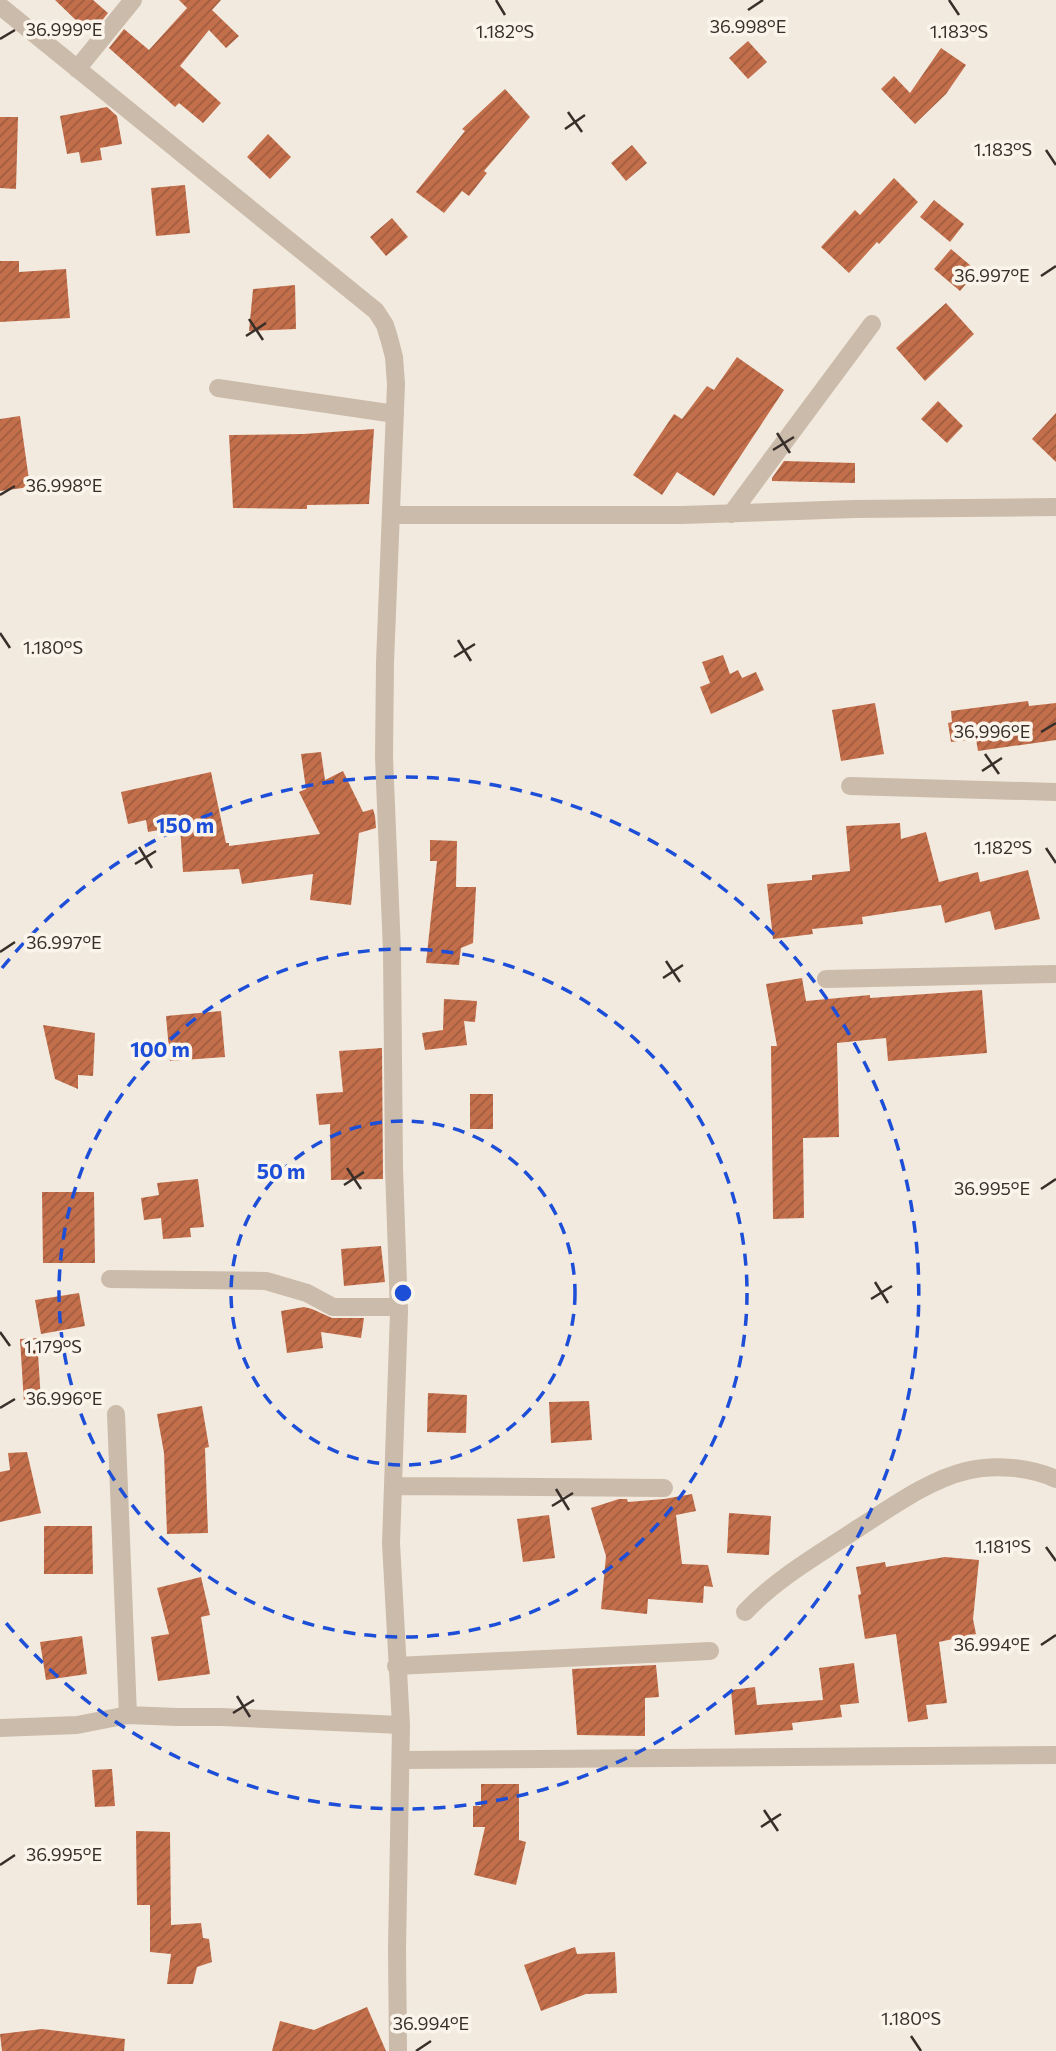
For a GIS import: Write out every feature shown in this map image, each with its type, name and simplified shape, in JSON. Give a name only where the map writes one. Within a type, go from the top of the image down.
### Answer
[{"type":"street","points":[[77,69],[133,0]]},
{"type":"street","points":[[8,6],[77,69],[376,311],[385,325],[394,357],[396,414],[385,663],[384,757],[399,1307],[391,1543],[401,1726],[398,2051]]},
{"type":"street","points":[[731,514],[872,324]]},
{"type":"street","points":[[218,388],[396,414]]},
{"type":"street","points":[[391,515],[596,516],[1056,507]]},
{"type":"street","points":[[850,786],[1056,792]]},
{"type":"street","points":[[825,979],[1056,974]]},
{"type":"street","points":[[110,1279],[266,1281],[307,1293],[333,1307],[399,1307]]},
{"type":"street","points":[[116,1414],[128,1715]]},
{"type":"street","points":[[745,1612],[788,1574],[901,1501],[937,1482],[964,1471],[986,1468],[1009,1468],[1045,1474],[1056,1479]]},
{"type":"street","points":[[394,1486],[664,1488]]},
{"type":"street","points":[[396,1666],[710,1651]]},
{"type":"street","points":[[0,1728],[76,1725],[128,1715],[235,1717],[401,1726]]},
{"type":"street","points":[[401,1760],[1056,1755]]},
{"type":"building","points":[[55,0],[93,0],[108,13],[92,33]]},
{"type":"building","points":[[179,0],[221,0],[212,10],[239,36],[226,48],[209,30],[180,66],[221,103],[203,123],[179,103],[175,107],[109,48],[124,29],[149,50],[187,8]]},
{"type":"building","points":[[748,41],[767,62],[748,79],[729,58]]},
{"type":"building","points":[[941,48],[966,65],[946,94],[915,124],[881,89],[894,76],[910,93]]},
{"type":"building","points":[[505,89],[530,117],[484,171],[487,173],[469,196],[462,191],[444,213],[416,192],[465,131],[462,129]]},
{"type":"building","points":[[107,107],[117,116],[122,144],[100,148],[102,160],[81,163],[79,152],[67,154],[60,116]]},
{"type":"building","points":[[0,117],[18,117],[16,189],[0,188]]},
{"type":"building","points":[[268,134],[291,157],[270,179],[247,157]]},
{"type":"building","points":[[632,145],[647,163],[626,181],[611,163]]},
{"type":"building","points":[[894,178],[918,202],[849,273],[821,247],[855,210],[860,215]]},
{"type":"building","points":[[185,185],[190,233],[156,236],[151,188]]},
{"type":"building","points":[[934,200],[964,224],[950,242],[920,217]]},
{"type":"building","points":[[392,218],[408,237],[386,256],[370,237]]},
{"type":"building","points":[[951,249],[977,271],[960,291],[934,269]]},
{"type":"building","points":[[0,261],[19,261],[19,272],[66,269],[70,318],[0,322]]},
{"type":"building","points":[[295,285],[296,329],[249,331],[253,289]]},
{"type":"building","points":[[946,303],[974,334],[925,381],[896,348]]},
{"type":"building","points":[[737,357],[784,390],[714,496],[677,472],[662,495],[633,475],[674,414],[682,419],[707,386],[714,390]]},
{"type":"building","points":[[938,401],[963,426],[947,443],[921,419]]},
{"type":"building","points":[[1056,413],[1056,462],[1032,439]]},
{"type":"building","points":[[20,416],[30,487],[0,491],[0,419]]},
{"type":"building","points":[[374,429],[369,504],[307,505],[307,509],[233,508],[229,435],[304,434]]},
{"type":"building","points":[[784,461],[855,463],[855,483],[772,481]]},
{"type":"building","points":[[723,655],[730,674],[738,670],[742,678],[756,672],[764,690],[711,714],[700,687],[710,683],[702,662]]},
{"type":"building","points":[[1028,701],[1029,706],[1056,703],[1056,740],[978,751],[976,739],[951,742],[948,723],[952,722],[951,711]]},
{"type":"building","points":[[875,703],[884,754],[841,761],[832,710]]},
{"type":"building","points":[[321,752],[325,780],[343,771],[363,812],[373,809],[375,816],[376,828],[359,833],[351,905],[310,900],[313,874],[242,884],[239,869],[183,872],[180,826],[148,832],[146,820],[128,824],[121,792],[211,772],[226,843],[229,843],[229,846],[320,834],[299,792],[306,789],[301,754]]},
{"type":"building","points":[[900,823],[901,839],[926,832],[939,882],[978,872],[980,882],[1028,870],[1040,919],[995,930],[990,911],[945,923],[941,905],[862,917],[863,924],[812,929],[813,934],[773,939],[767,884],[812,880],[812,875],[850,871],[846,826]]},
{"type":"building","points":[[430,840],[457,841],[456,887],[476,887],[473,943],[461,948],[459,965],[426,963],[437,861],[430,861]]},
{"type":"building","points":[[802,978],[806,1001],[982,990],[987,1053],[888,1061],[886,1038],[837,1043],[839,1137],[803,1138],[804,1218],[773,1219],[771,1046],[777,1046],[766,984]]},
{"type":"building","points":[[444,999],[477,1001],[475,1022],[464,1021],[467,1045],[425,1050],[422,1033],[443,1030]]},
{"type":"building","points":[[221,1011],[225,1057],[170,1061],[166,1016]]},
{"type":"building","points":[[43,1025],[95,1033],[93,1076],[78,1075],[78,1089],[55,1079]]},
{"type":"building","points":[[382,1048],[383,1179],[331,1180],[330,1124],[319,1125],[316,1094],[343,1092],[339,1051]]},
{"type":"building","points":[[470,1094],[493,1094],[493,1129],[470,1129]]},
{"type":"building","points":[[198,1179],[204,1227],[190,1228],[191,1237],[163,1239],[161,1218],[144,1220],[141,1198],[159,1195],[157,1183]]},
{"type":"building","points":[[42,1192],[94,1192],[95,1263],[43,1263]]},
{"type":"building","points":[[381,1246],[385,1282],[344,1286],[341,1249]]},
{"type":"building","points":[[79,1293],[85,1326],[41,1334],[35,1300]]},
{"type":"building","points":[[304,1307],[332,1318],[364,1318],[361,1338],[321,1332],[323,1348],[287,1353],[281,1311]]},
{"type":"building","points":[[37,1338],[41,1401],[24,1403],[20,1339]]},
{"type":"building","points":[[428,1393],[467,1395],[466,1433],[427,1432]]},
{"type":"building","points":[[589,1401],[592,1440],[551,1443],[549,1402]]},
{"type":"building","points":[[202,1406],[209,1447],[205,1448],[208,1533],[167,1534],[164,1453],[157,1414]]},
{"type":"building","points":[[27,1452],[41,1513],[0,1522],[0,1472],[10,1470],[8,1453]]},
{"type":"building","points":[[692,1494],[696,1511],[676,1515],[682,1564],[708,1565],[713,1587],[704,1586],[703,1603],[648,1599],[647,1614],[601,1609],[606,1556],[591,1508],[619,1499],[627,1499],[628,1502]]},
{"type":"building","points":[[729,1513],[771,1516],[769,1555],[727,1553]]},
{"type":"building","points":[[549,1515],[555,1558],[523,1562],[517,1519]]},
{"type":"building","points":[[44,1526],[92,1526],[93,1574],[44,1574]]},
{"type":"building","points":[[945,1557],[979,1560],[973,1619],[976,1634],[939,1642],[947,1703],[926,1705],[928,1719],[908,1722],[896,1634],[865,1639],[856,1567],[885,1562],[886,1567]]},
{"type":"building","points":[[201,1577],[210,1615],[201,1617],[210,1674],[158,1681],[151,1637],[169,1634],[157,1588]]},
{"type":"building","points":[[82,1636],[87,1674],[46,1680],[40,1642]]},
{"type":"building","points":[[854,1663],[859,1703],[840,1705],[842,1717],[792,1723],[793,1730],[735,1735],[731,1690],[755,1687],[757,1705],[823,1700],[819,1668]]},
{"type":"building","points":[[656,1665],[659,1697],[645,1698],[645,1736],[577,1735],[572,1669]]},
{"type":"building","points":[[112,1769],[115,1806],[95,1807],[92,1770]]},
{"type":"building","points":[[481,1784],[519,1784],[519,1840],[526,1842],[516,1885],[474,1875],[485,1827],[473,1827],[473,1806],[481,1806]]},
{"type":"building","points":[[136,1831],[170,1832],[171,1925],[201,1923],[203,1938],[209,1939],[212,1962],[197,1967],[193,1984],[167,1984],[171,1954],[150,1952],[150,1905],[137,1905]]},
{"type":"building","points":[[575,1947],[577,1954],[615,1952],[617,1993],[586,1994],[541,2011],[524,1965]]},
{"type":"building","points":[[367,2007],[386,2051],[272,2051],[280,2021],[314,2030]]},
{"type":"building","points":[[42,2029],[125,2039],[124,2051],[2,2051],[0,2034]]}]
